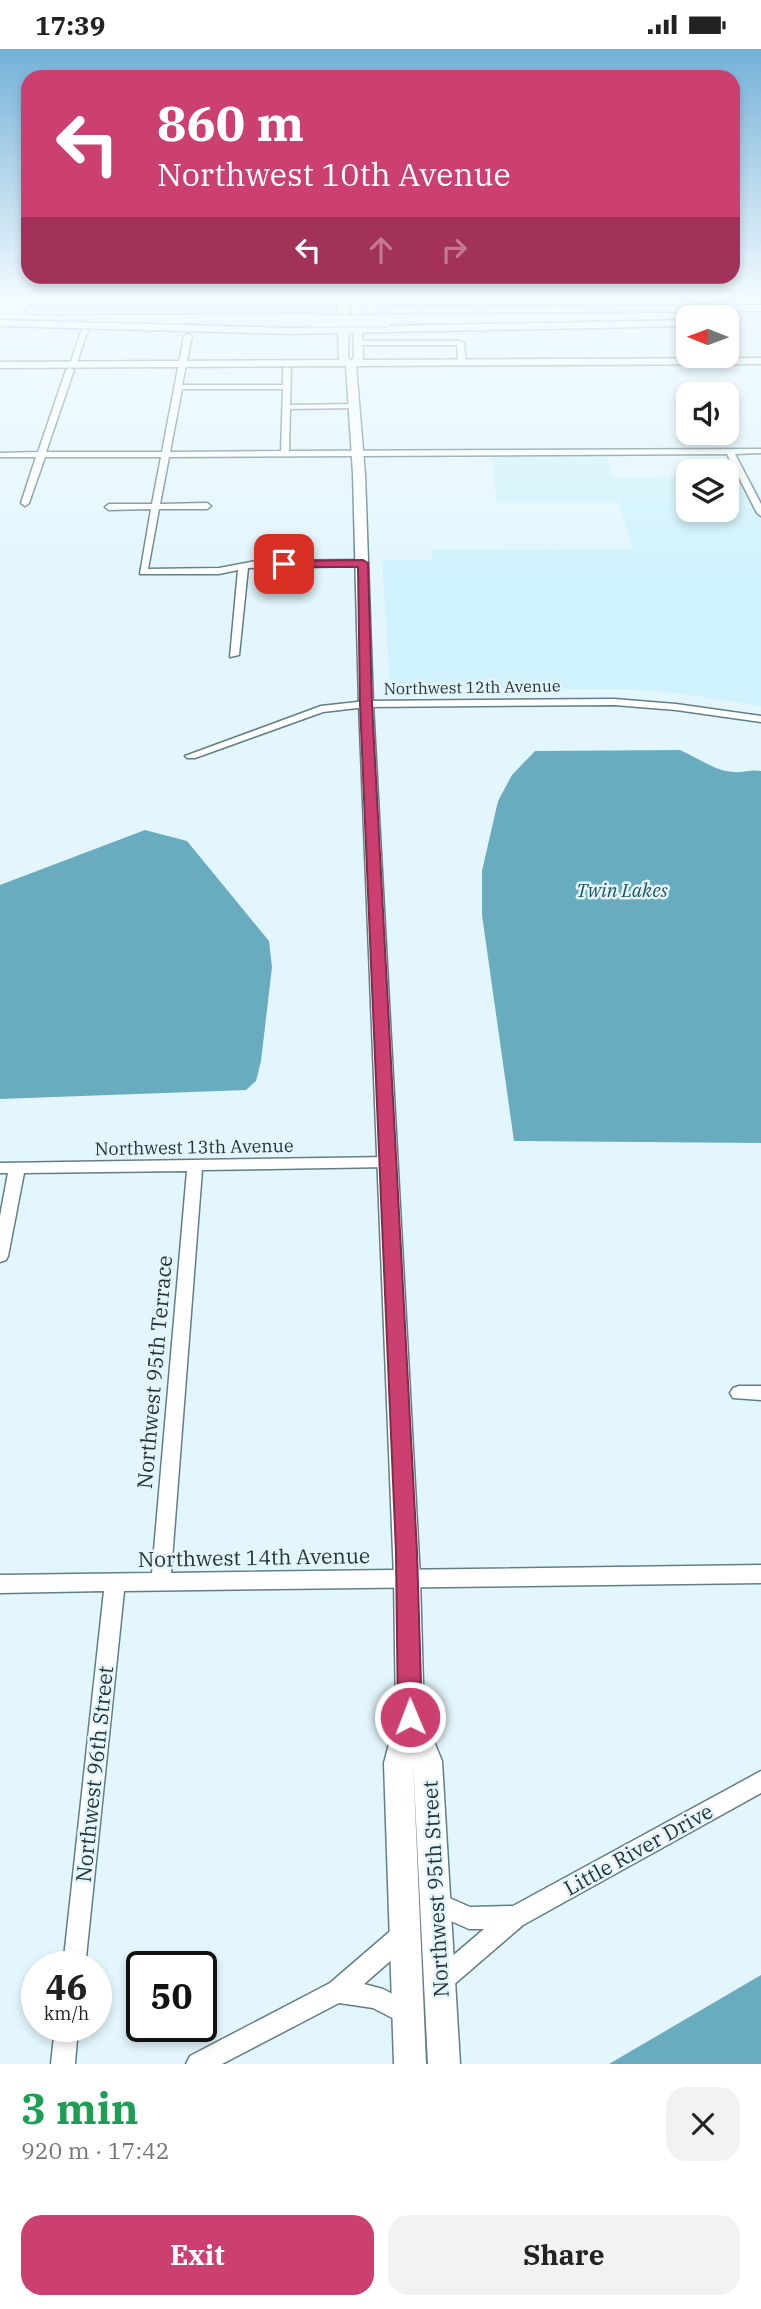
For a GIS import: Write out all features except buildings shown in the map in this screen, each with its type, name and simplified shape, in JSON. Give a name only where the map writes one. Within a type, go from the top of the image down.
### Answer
[{"type":"main road","name":"Northwest 95th Street","points":[[354,389],[407,1578],[410,1717],[398,1763],[410,2064]]},
{"type":"main road","name":"Northwest 95th Street","points":[[410,1717],[428,1761],[444,2064]]},
{"type":"street","points":[[25,503],[64,389]]},
{"type":"street","points":[[178,389],[143,572],[219,571],[256,564],[363,563]]},
{"type":"street","points":[[285,453],[287,389]]},
{"type":"street","points":[[286,407],[355,406]]},
{"type":"street","points":[[730,451],[761,513]]},
{"type":"street","points":[[0,455],[761,451]]},
{"type":"street","points":[[109,506],[207,506]]},
{"type":"street","points":[[234,655],[243,567]]},
{"type":"street","name":"Northwest 12th Avenue","points":[[191,756],[321,709],[366,704],[614,702],[676,706],[761,719]]},
{"type":"street","name":"Northwest 13th Avenue","points":[[0,1168],[389,1162]]},
{"type":"street","name":"Northwest 95th Terrace","points":[[161,1581],[195,1167]]},
{"type":"street","points":[[0,1256],[17,1168]]},
{"type":"street","points":[[739,1393],[761,1393]]},
{"type":"street","name":"Northwest 14th Avenue","points":[[0,1584],[761,1574]]},
{"type":"street","name":"Northwest 96th Street","points":[[76,1951],[115,1582]]},
{"type":"street","name":"Little River Drive","points":[[440,1982],[515,1917],[761,1781]]},
{"type":"street","name":"Little River Drive","points":[[436,1903],[469,1918],[515,1917]]},
{"type":"street","points":[[198,2064],[338,1991],[405,1934]]},
{"type":"street","points":[[338,1991],[375,1997],[408,2014]]},
{"type":"street","points":[[63,2064],[65,2042]]},
{"type":"shaded area","points":[[605,454],[614,478],[676,477],[676,522],[739,522],[739,478],[752,478],[761,497],[761,706],[676,693],[628,689],[403,689],[390,684],[382,560],[432,560],[431,550],[633,549],[618,503],[497,503],[491,455]]},
{"type":"water","name":"Twin Lakes","points":[[680,750],[726,771],[761,771],[761,1143],[514,1141],[482,915],[482,871],[498,801],[512,775],[535,751]]},
{"type":"water","points":[[145,830],[187,841],[269,941],[272,967],[261,1061],[256,1081],[246,1090],[0,1099],[0,885]]},
{"type":"water","points":[[761,1975],[761,2064],[609,2064]]},
{"type":"route","points":[[284,564],[363,563],[366,704],[406,1552],[410,1717]]}]
